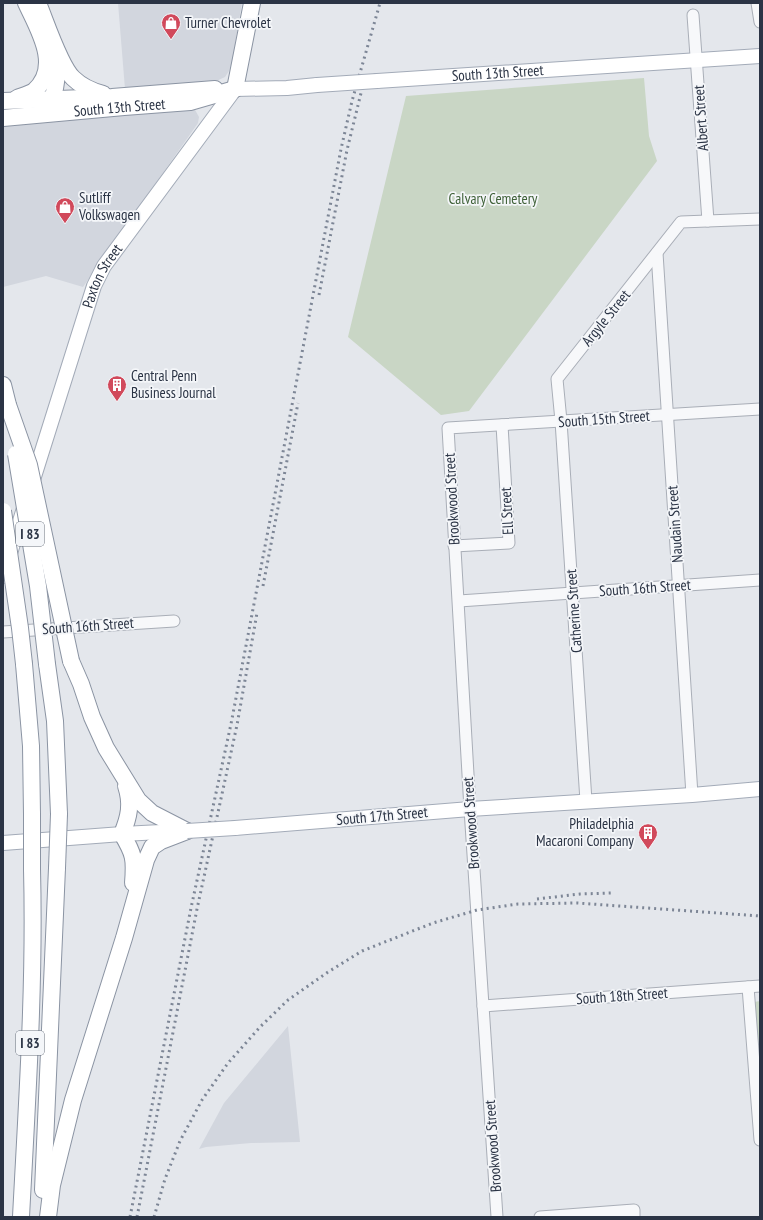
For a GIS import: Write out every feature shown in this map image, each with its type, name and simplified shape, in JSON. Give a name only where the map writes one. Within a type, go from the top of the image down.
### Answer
[{"type":"highway","points":[[6,101],[33,92],[43,79],[47,67],[47,54],[44,44],[26,3]]},
{"type":"highway","points":[[38,3],[65,67],[73,78],[91,91],[112,96]]},
{"type":"highway","name":"Paxton Street","points":[[235,89],[252,3]]},
{"type":"highway","points":[[46,114],[57,84],[53,40]]},
{"type":"highway","name":"South 13th Street","points":[[6,101],[112,96],[205,89],[235,89]]},
{"type":"highway","name":"South 13th Street","points":[[8,117],[190,102],[235,89]]},
{"type":"highway","name":"I 83","points":[[3,385],[8,405],[38,586],[55,720],[59,814],[41,1217]]},
{"type":"highway","points":[[8,405],[28,465],[71,661],[81,684],[92,717],[106,748],[138,800],[152,813],[187,831]]},
{"type":"highway","name":"I 83","points":[[3,511],[20,628],[31,746],[33,969],[21,1217]]},
{"type":"highway","points":[[3,538],[20,628]]},
{"type":"highway","points":[[123,777],[128,793],[130,810],[122,834],[131,849],[134,864],[131,905],[124,938]]},
{"type":"highway","points":[[48,1217],[52,1185],[73,1100],[124,938],[146,860],[152,847],[161,841],[187,831]]},
{"type":"main road","name":"South 13th Street","points":[[235,89],[287,88],[760,56]]},
{"type":"main road","name":"Paxton Street","points":[[3,576],[95,284],[104,266],[235,89]]},
{"type":"main road","name":"South 17th Street","points":[[3,843],[122,834],[234,828],[470,809],[760,789]]},
{"type":"street","points":[[757,3],[760,22]]},
{"type":"street","name":"Albert Street","points":[[693,15],[708,221]]},
{"type":"street","points":[[708,221],[760,219]]},
{"type":"street","name":"Argyle Street","points":[[561,421],[557,379],[680,222],[708,221]]},
{"type":"street","name":"Naudain Street","points":[[657,253],[692,794]]},
{"type":"street","name":"South 15th Street","points":[[448,428],[760,409]]},
{"type":"street","name":"Catherine Street","points":[[561,421],[586,801]]},
{"type":"street","name":"Ell Street","points":[[454,546],[509,543],[502,425]]},
{"type":"street","name":"Brookwood Street","points":[[448,428],[470,809],[497,1217]]},
{"type":"street","name":"South 16th Street","points":[[459,601],[760,580]]},
{"type":"street","name":"South 16th Street","points":[[3,632],[174,621]]},
{"type":"street","name":"South 18th Street","points":[[483,1006],[760,986]]},
{"type":"street","points":[[748,987],[760,1140]]},
{"type":"street","points":[[540,1217],[634,1213]]},
{"type":"shaded area","name":"Turner Chevrolet","points":[[118,3],[242,3],[232,62],[229,71],[225,77],[210,84],[125,89]]},
{"type":"shaded area","points":[[194,108],[199,117],[198,123],[83,287],[46,276],[3,287],[3,125]]},
{"type":"shaded area","points":[[288,1026],[300,1142],[251,1143],[199,1149],[224,1103]]},
{"type":"green space","name":"Calvary Cemetery","points":[[644,78],[649,136],[657,161],[469,411],[441,415],[348,337],[406,96]]},
{"type":"green space","points":[[760,1001],[760,1097],[754,1002]]},
{"type":"railway","points":[[130,1217],[191,908],[231,724],[341,149],[352,101],[380,3]]},
{"type":"railway","points":[[319,295],[347,150],[362,89]]},
{"type":"railway","points":[[263,586],[298,403]]},
{"type":"railway","points":[[137,1217],[197,909],[237,725],[257,613]]},
{"type":"railway","points":[[537,899],[580,894],[611,893]]},
{"type":"railway","points":[[154,1217],[165,1179],[180,1141],[202,1100],[228,1063],[260,1027],[288,1000],[328,972],[362,951],[433,923],[477,910],[518,904],[577,903],[760,916]]},
{"type":"place","name":"Turner Chevrolet","points":[[171,40]]},
{"type":"place","name":"Sutliff Volkswagen","points":[[65,224]]},
{"type":"place","name":"Central Penn Business Journal","points":[[117,402]]},
{"type":"place","name":"Philadelphia Macaroni Company","points":[[648,850]]}]
